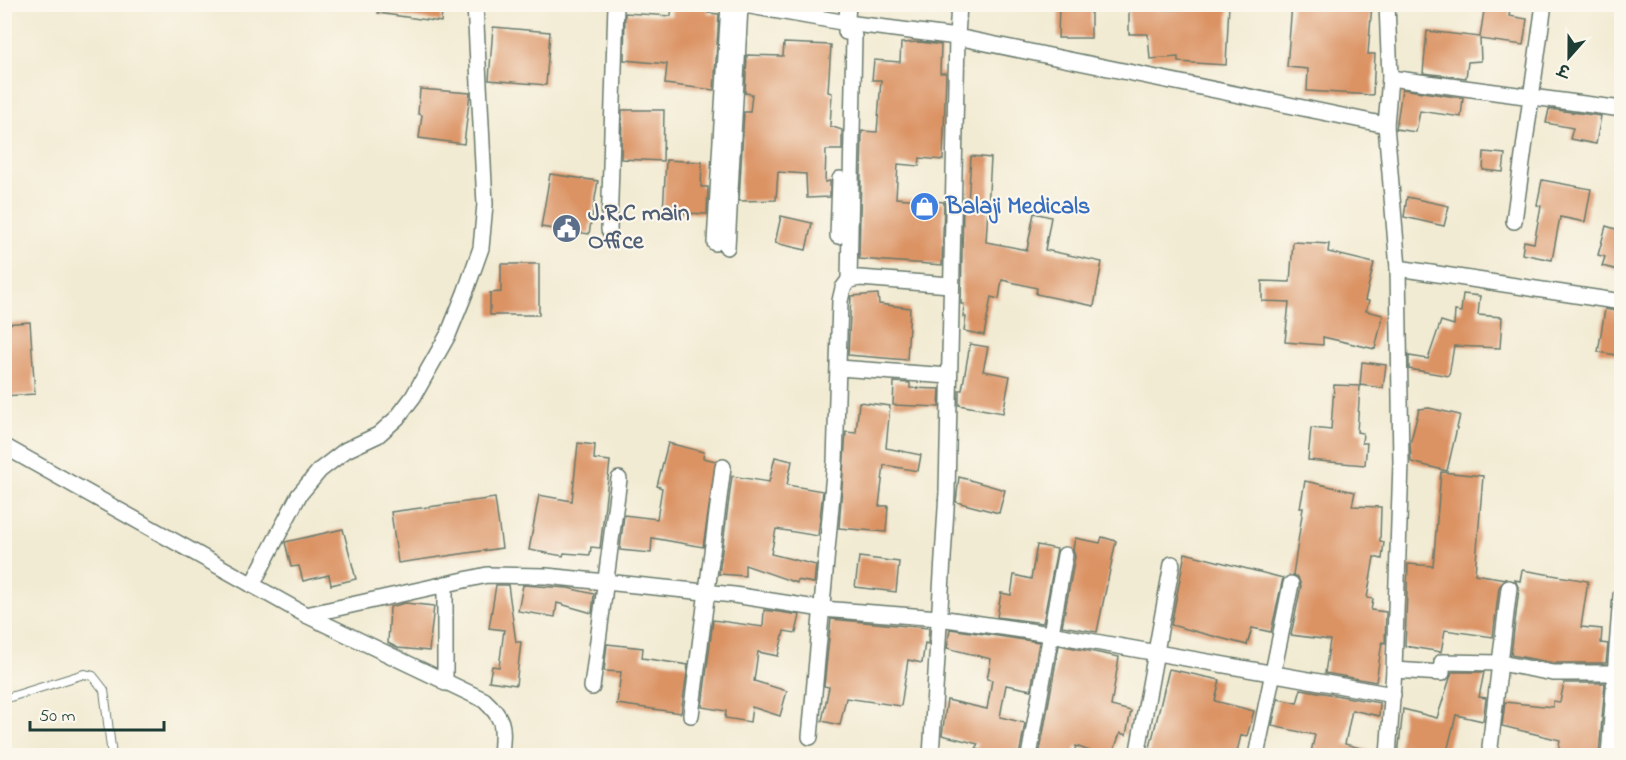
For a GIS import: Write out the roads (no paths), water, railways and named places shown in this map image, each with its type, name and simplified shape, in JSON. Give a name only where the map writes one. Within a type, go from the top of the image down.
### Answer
[{"type":"street","points":[[252,585],[299,495],[320,470],[346,450],[378,435],[397,418],[413,397],[448,335],[465,293],[481,248],[485,204],[475,4]]},
{"type":"street","points":[[610,4],[604,229],[616,4]]},
{"type":"street","points":[[810,737],[835,462],[840,301],[843,288],[849,280],[851,29],[848,4]]},
{"type":"street","points":[[931,756],[946,492],[959,4]]},
{"type":"street","points":[[1387,4],[1390,78],[1386,125],[1398,268],[1401,463],[1393,695],[1388,756]]},
{"type":"street","points":[[1514,221],[1544,4]]},
{"type":"street","points":[[721,245],[736,5],[851,29],[957,37],[1386,125]]},
{"type":"street","points":[[838,236],[851,29]]},
{"type":"street","points":[[1390,78],[1622,109]]},
{"type":"street","points":[[1398,268],[1622,302]]},
{"type":"street","points":[[849,280],[860,278],[950,285]]},
{"type":"street","points":[[839,368],[949,376]]},
{"type":"street","points":[[4,446],[306,615],[484,700],[499,714],[503,729],[501,756]]},
{"type":"street","points":[[691,716],[723,466]]},
{"type":"street","points":[[592,687],[620,479]]},
{"type":"street","points":[[1029,756],[1065,555]]},
{"type":"street","points":[[1137,756],[1172,564]]},
{"type":"street","points":[[306,615],[488,575],[546,576],[708,593],[822,609],[939,618],[1050,634],[1393,695]]},
{"type":"street","points":[[445,584],[445,683]]},
{"type":"street","points":[[1256,756],[1271,673],[1291,584]]},
{"type":"street","points":[[1490,747],[1509,588]]},
{"type":"street","points":[[1609,756],[1618,673],[1621,595]]},
{"type":"street","points":[[1394,670],[1442,673],[1442,662],[1500,663],[1553,673],[1618,673]]},
{"type":"lane","points":[[4,699],[84,674],[93,676],[104,690],[112,756]]},
{"type":"place","name":"Balaji Medicals","points":[[925,207]]},
{"type":"place","name":"J.R.C main Office","points":[[567,228]]}]
